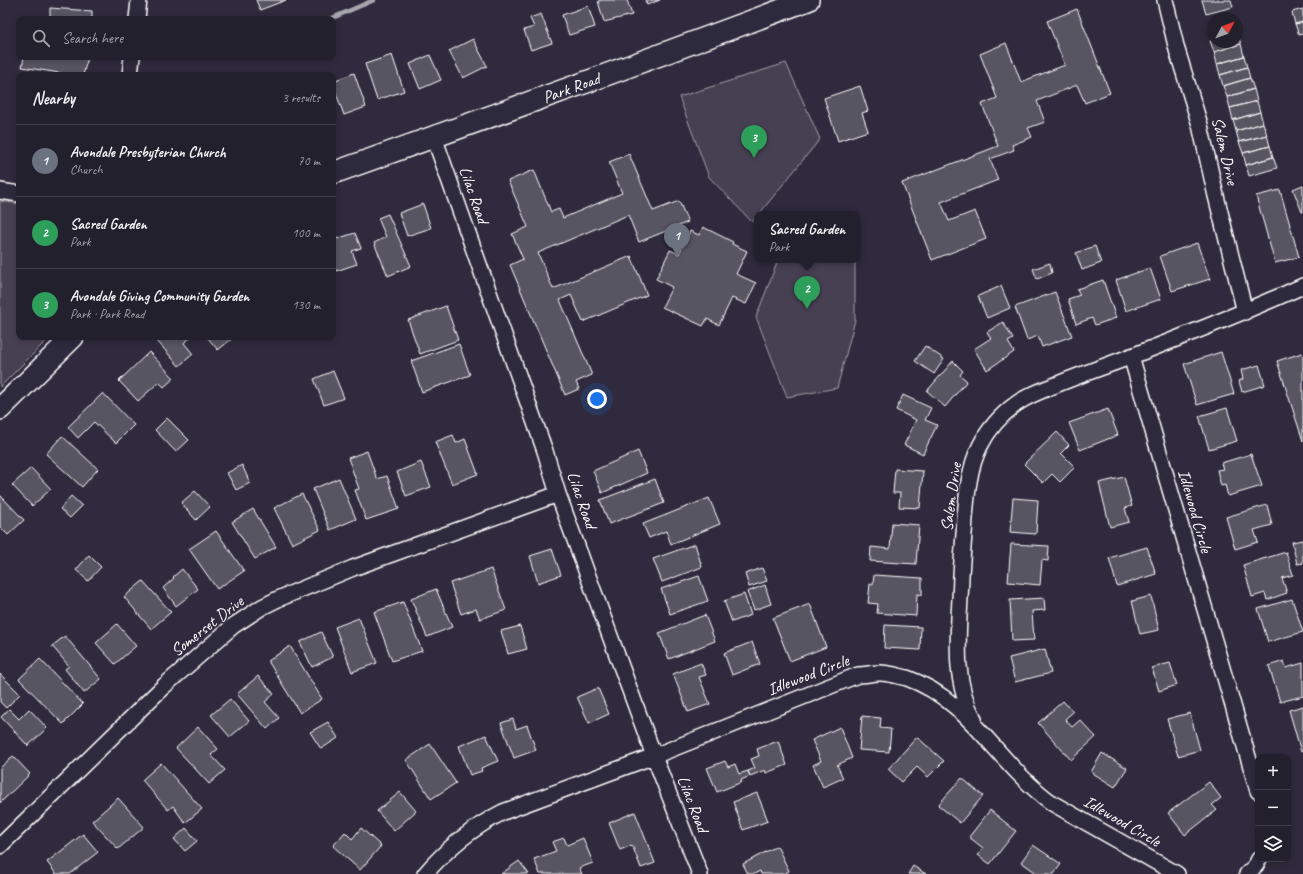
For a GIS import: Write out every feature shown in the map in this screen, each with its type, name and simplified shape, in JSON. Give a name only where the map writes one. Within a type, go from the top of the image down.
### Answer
[{"type":"main road","name":"Park Road","points":[[336,172],[434,137],[784,4],[808,0]]},
{"type":"main road","points":[[0,409],[70,340]]},
{"type":"street","points":[[136,16],[139,0]]},
{"type":"street","name":"Salem Drive","points":[[1165,0],[1177,50],[1198,120],[1245,312]]},
{"type":"street","points":[[130,72],[132,60]]},
{"type":"street","name":"Lilac Road","points":[[434,137],[501,331],[545,451],[558,494],[654,756],[700,874]]},
{"type":"street","points":[[0,190],[16,193]]},
{"type":"street","name":"Salem Drive","points":[[981,732],[965,700],[958,665],[962,558],[967,491],[971,467],[979,446],[999,419],[1016,404],[1035,393],[1245,312],[1303,286]]},
{"type":"street","name":"Idlewood Circle","points":[[1131,356],[1258,790]]},
{"type":"street","name":"Somerset Drive","points":[[0,846],[164,686],[233,626],[262,607],[352,568],[558,494]]},
{"type":"street","name":"Idlewood Circle","points":[[425,874],[454,844],[481,823],[504,812],[654,756],[858,676],[880,673],[921,683],[945,698],[967,716],[1022,777],[1052,803],[1177,874]]},
{"type":"street","points":[[1248,874],[1258,862]]},
{"type":"shaded area","points":[[786,63],[820,139],[761,211],[754,211],[754,220],[752,222],[709,177],[679,97]]},
{"type":"shaded area","points":[[0,201],[16,204],[16,340],[47,340],[0,387]]},
{"type":"shaded area","points":[[777,263],[855,263],[855,320],[837,388],[787,397],[756,317]]},
{"type":"building","points":[[256,0],[286,0],[260,10]]},
{"type":"building","points":[[627,0],[632,15],[604,22],[598,1]]},
{"type":"building","points":[[645,0],[660,0],[647,5]]},
{"type":"building","points":[[1202,0],[1231,0],[1233,7],[1214,12],[1207,12],[1206,14]]},
{"type":"building","points":[[588,6],[595,27],[569,35],[562,15]]},
{"type":"building","points":[[50,8],[92,11],[92,16],[50,16]]},
{"type":"building","points":[[1077,9],[1110,93],[1085,103],[1077,85],[1037,101],[1045,122],[1028,128],[1032,137],[1012,145],[1014,150],[990,159],[998,180],[941,202],[949,221],[975,211],[986,239],[932,260],[902,183],[998,146],[982,104],[997,98],[980,54],[1006,43],[1021,82],[1065,65],[1047,21]]},
{"type":"building","points":[[1303,9],[1303,22],[1295,24],[1292,12]]},
{"type":"building","points":[[541,14],[552,43],[531,50],[524,30],[534,27],[530,18]]},
{"type":"building","points":[[1303,22],[1303,34],[1299,35],[1295,24]]},
{"type":"building","points":[[473,39],[487,66],[463,78],[449,51]]},
{"type":"building","points":[[1213,48],[1228,48],[1214,52]]},
{"type":"building","points":[[1228,48],[1242,48],[1244,56],[1217,64],[1214,52]]},
{"type":"building","points":[[392,55],[404,91],[377,100],[365,64]]},
{"type":"building","points":[[430,55],[441,80],[420,89],[410,64]]},
{"type":"building","points":[[1244,56],[1247,67],[1220,75],[1217,64]]},
{"type":"building","points":[[23,60],[87,60],[84,72],[53,72],[22,67]]},
{"type":"building","points":[[1247,67],[1250,78],[1223,86],[1220,75]]},
{"type":"building","points":[[354,73],[366,107],[344,115],[336,93],[336,80]]},
{"type":"building","points":[[1250,78],[1254,89],[1227,97],[1223,86]]},
{"type":"building","points":[[860,86],[868,111],[862,113],[868,131],[838,141],[824,98]]},
{"type":"building","points":[[1254,89],[1257,101],[1230,108],[1227,97]]},
{"type":"building","points":[[1257,101],[1260,112],[1233,120],[1230,108]]},
{"type":"building","points":[[1260,112],[1263,123],[1236,131],[1233,120]]},
{"type":"building","points":[[1263,123],[1267,135],[1239,142],[1236,131]]},
{"type":"building","points":[[1267,135],[1270,146],[1243,153],[1239,142]]},
{"type":"building","points":[[1270,146],[1273,157],[1246,165],[1243,153]]},
{"type":"building","points":[[629,154],[653,211],[679,201],[688,222],[639,242],[628,215],[538,253],[553,289],[631,256],[647,295],[583,322],[571,295],[560,300],[592,375],[576,382],[579,389],[565,395],[510,265],[523,259],[512,234],[528,227],[508,181],[534,170],[551,212],[559,209],[563,218],[622,193],[609,162]]},
{"type":"building","points":[[1273,157],[1277,168],[1249,176],[1246,165]]},
{"type":"building","points":[[1303,185],[1303,212],[1302,212],[1293,189]]},
{"type":"building","points":[[1280,190],[1299,257],[1275,263],[1256,196]]},
{"type":"building","points":[[423,204],[431,228],[407,236],[399,213]]},
{"type":"building","points":[[388,214],[411,266],[388,276],[374,243],[386,237],[378,218]]},
{"type":"building","points":[[703,227],[747,251],[736,274],[756,283],[746,304],[732,298],[719,325],[707,319],[703,326],[662,307],[672,287],[656,279],[670,250],[679,254],[690,231],[699,235]]},
{"type":"building","points":[[355,233],[361,248],[352,251],[357,264],[336,271],[336,239]]},
{"type":"building","points":[[1197,243],[1210,279],[1172,291],[1160,256]]},
{"type":"building","points":[[1095,246],[1101,263],[1082,270],[1076,253]]},
{"type":"building","points":[[1050,263],[1052,273],[1037,279],[1033,269]]},
{"type":"building","points":[[1150,268],[1161,299],[1126,311],[1116,280]]},
{"type":"building","points":[[1103,280],[1116,318],[1095,325],[1092,318],[1076,324],[1068,299],[1080,295],[1077,289]]},
{"type":"building","points":[[1001,286],[1010,308],[987,318],[978,296]]},
{"type":"building","points":[[1055,292],[1072,336],[1042,347],[1038,336],[1027,340],[1015,307]]},
{"type":"building","points":[[446,306],[458,340],[420,354],[408,320]]},
{"type":"building","points":[[1003,322],[1013,339],[1008,342],[1014,352],[987,370],[974,349],[991,338],[987,332]]},
{"type":"building","points":[[188,340],[184,343],[193,354],[179,366],[157,341]]},
{"type":"building","points":[[210,340],[230,340],[218,350]]},
{"type":"building","points":[[459,344],[470,375],[422,392],[411,361]]},
{"type":"building","points":[[925,346],[944,359],[934,374],[915,361]]},
{"type":"building","points":[[149,352],[174,378],[164,387],[159,382],[138,401],[119,381]]},
{"type":"building","points":[[1221,352],[1234,394],[1197,405],[1184,364]]},
{"type":"building","points":[[1302,353],[1303,356],[1303,441],[1277,361]]},
{"type":"building","points":[[953,361],[963,371],[960,375],[967,381],[945,407],[927,391]]},
{"type":"building","points":[[1259,365],[1265,385],[1242,392],[1239,381],[1243,379],[1241,370]]},
{"type":"building","points":[[333,371],[344,398],[324,405],[314,379]]},
{"type":"building","points":[[103,393],[134,425],[116,443],[94,422],[78,438],[68,427]]},
{"type":"building","points":[[903,395],[931,408],[925,420],[937,425],[923,454],[904,445],[916,420],[896,410]]},
{"type":"building","points":[[1227,408],[1237,441],[1209,449],[1199,416]]},
{"type":"building","points":[[1108,409],[1118,435],[1080,450],[1069,423]]},
{"type":"building","points":[[167,418],[189,440],[176,452],[155,430]]},
{"type":"building","points":[[1057,432],[1069,445],[1061,453],[1075,467],[1060,482],[1052,474],[1043,483],[1024,464]]},
{"type":"building","points":[[453,435],[456,443],[465,439],[478,474],[452,484],[435,442]]},
{"type":"building","points":[[62,436],[98,469],[82,487],[46,454]]},
{"type":"building","points":[[367,451],[377,479],[387,476],[399,509],[366,520],[355,490],[359,489],[348,458]]},
{"type":"building","points":[[638,451],[647,473],[602,493],[593,471]]},
{"type":"building","points":[[1251,454],[1262,486],[1228,496],[1225,485],[1221,486],[1217,470],[1223,469],[1221,463]]},
{"type":"building","points":[[421,462],[431,487],[406,496],[397,472]]},
{"type":"building","points":[[242,465],[250,483],[236,490],[227,473]]},
{"type":"building","points":[[31,468],[51,489],[32,506],[12,485]]},
{"type":"building","points":[[895,469],[923,471],[920,508],[899,507],[900,493],[893,493]]},
{"type":"building","points":[[1124,477],[1132,506],[1125,508],[1129,522],[1110,527],[1099,483]]},
{"type":"building","points":[[339,478],[356,519],[330,530],[313,489]]},
{"type":"building","points":[[655,479],[664,503],[609,524],[600,500]]},
{"type":"building","points":[[195,491],[210,507],[196,520],[181,503]]},
{"type":"building","points":[[302,494],[320,530],[292,544],[274,508]]},
{"type":"building","points":[[0,495],[24,520],[8,535],[0,527]]},
{"type":"building","points":[[71,496],[82,506],[70,518],[60,509]]},
{"type":"building","points":[[709,498],[720,524],[671,544],[666,531],[649,538],[643,524]]},
{"type":"building","points":[[1013,498],[1038,500],[1036,534],[1010,532]]},
{"type":"building","points":[[1267,505],[1272,525],[1254,530],[1258,542],[1235,549],[1226,517]]},
{"type":"building","points":[[253,509],[276,547],[255,559],[232,522]]},
{"type":"building","points":[[892,523],[919,525],[916,564],[870,561],[871,547],[890,549]]},
{"type":"building","points":[[216,531],[244,571],[217,589],[189,549]]},
{"type":"building","points":[[1303,540],[1303,563],[1297,564],[1292,542]]},
{"type":"building","points":[[695,544],[702,567],[662,582],[653,559]]},
{"type":"building","points":[[1011,544],[1049,546],[1048,561],[1042,560],[1040,585],[1008,582]]},
{"type":"building","points":[[1147,547],[1156,574],[1117,586],[1109,558]]},
{"type":"building","points":[[552,549],[561,575],[538,583],[530,556]]},
{"type":"building","points":[[1286,552],[1293,575],[1282,578],[1287,593],[1267,600],[1265,593],[1252,597],[1243,565]]},
{"type":"building","points":[[89,555],[101,567],[88,581],[76,570]]},
{"type":"building","points":[[762,568],[767,581],[749,587],[745,574]]},
{"type":"building","points":[[182,569],[198,589],[176,606],[163,588]]},
{"type":"building","points":[[491,569],[506,610],[480,619],[476,609],[461,614],[450,583]]},
{"type":"building","points":[[874,575],[922,578],[922,595],[917,594],[916,616],[877,613],[878,604],[868,603],[870,584],[873,584]]},
{"type":"building","points":[[699,576],[708,601],[670,614],[661,589]]},
{"type":"building","points":[[143,581],[171,612],[151,629],[124,597]]},
{"type":"building","points":[[765,585],[771,604],[754,610],[747,592]]},
{"type":"building","points":[[436,589],[452,627],[427,637],[411,599]]},
{"type":"building","points":[[744,594],[751,615],[732,622],[724,601]]},
{"type":"building","points":[[1151,596],[1159,630],[1140,634],[1132,601]]},
{"type":"building","points":[[1044,598],[1045,610],[1032,611],[1034,640],[1012,641],[1010,600]]},
{"type":"building","points":[[1292,599],[1303,632],[1268,642],[1258,609]]},
{"type":"building","points":[[403,602],[422,651],[392,661],[374,612]]},
{"type":"building","points":[[810,604],[826,647],[790,661],[773,618]]},
{"type":"building","points":[[705,615],[715,641],[669,659],[659,633]]},
{"type":"building","points":[[359,618],[377,663],[352,672],[335,627]]},
{"type":"building","points":[[117,624],[136,646],[115,664],[96,643]]},
{"type":"building","points":[[885,625],[921,627],[920,650],[884,648]]},
{"type":"building","points":[[520,626],[527,649],[508,654],[501,631]]},
{"type":"building","points":[[321,632],[333,657],[312,667],[300,642]]},
{"type":"building","points":[[65,636],[101,679],[84,693],[65,669],[69,666],[52,646]]},
{"type":"building","points":[[752,642],[760,664],[732,675],[724,653]]},
{"type":"building","points":[[290,646],[322,699],[300,713],[268,661]]},
{"type":"building","points":[[1045,649],[1051,673],[1015,682],[1009,658]]},
{"type":"building","points":[[40,659],[83,704],[63,724],[19,679]]},
{"type":"building","points":[[1284,661],[1286,668],[1303,663],[1303,696],[1280,702],[1269,666]]},
{"type":"building","points":[[701,663],[706,675],[699,677],[710,704],[688,712],[673,674]]},
{"type":"building","points":[[1170,663],[1177,685],[1159,691],[1152,668]]},
{"type":"building","points":[[0,674],[20,694],[6,708],[0,702]]},
{"type":"building","points":[[258,676],[274,694],[265,702],[279,718],[267,729],[237,694]]},
{"type":"building","points":[[598,688],[609,714],[589,723],[577,697]]},
{"type":"building","points":[[230,699],[249,721],[230,737],[211,715]]},
{"type":"building","points":[[1063,701],[1073,712],[1065,719],[1072,727],[1080,720],[1096,737],[1071,760],[1038,723]]},
{"type":"building","points":[[1303,706],[1303,751],[1301,752],[1289,710]]},
{"type":"building","points":[[9,709],[19,719],[29,709],[47,728],[28,746],[1,717]]},
{"type":"building","points":[[1190,713],[1200,750],[1178,756],[1167,719]]},
{"type":"building","points":[[862,716],[881,718],[880,728],[891,729],[889,752],[859,750]]},
{"type":"building","points":[[513,719],[516,729],[527,725],[536,750],[514,758],[501,723]]},
{"type":"building","points":[[328,722],[338,738],[321,749],[310,732]]},
{"type":"building","points":[[198,727],[218,749],[211,755],[225,770],[209,784],[176,748]]},
{"type":"building","points":[[840,727],[852,758],[837,765],[843,778],[823,787],[813,765],[821,761],[812,740]]},
{"type":"building","points":[[486,735],[498,761],[481,768],[482,771],[470,775],[459,746]]},
{"type":"building","points":[[917,737],[944,761],[928,777],[917,767],[902,782],[888,769]]},
{"type":"building","points":[[778,741],[787,765],[766,773],[765,770],[750,776],[748,771],[755,768],[751,759],[759,756],[757,749]]},
{"type":"building","points":[[430,744],[456,783],[431,799],[406,760]]},
{"type":"building","points":[[1102,753],[1127,768],[1115,787],[1091,772]]},
{"type":"building","points":[[13,756],[30,774],[0,803],[0,768]]},
{"type":"building","points":[[725,761],[728,767],[735,764],[739,774],[748,771],[750,776],[741,780],[742,782],[717,792],[707,768]]},
{"type":"building","points":[[161,763],[202,809],[185,823],[173,806],[168,810],[142,780]]},
{"type":"building","points":[[962,778],[983,796],[960,823],[938,805]]},
{"type":"building","points":[[1209,782],[1221,798],[1212,805],[1217,810],[1185,835],[1168,813]]},
{"type":"building","points":[[400,792],[416,811],[394,831],[377,811]]},
{"type":"building","points":[[757,793],[768,821],[743,830],[733,802]]},
{"type":"building","points":[[118,798],[144,827],[118,849],[92,821]]},
{"type":"building","points":[[990,810],[1016,831],[990,864],[978,855],[983,848],[969,837]]},
{"type":"building","points":[[635,812],[655,863],[641,868],[632,845],[620,850],[609,823]]},
{"type":"building","points":[[186,828],[197,841],[185,851],[174,839]]},
{"type":"building","points":[[361,828],[381,846],[360,870],[333,846],[345,832],[352,839]]},
{"type":"building","points":[[83,834],[98,852],[70,874],[56,874],[47,862]]},
{"type":"building","points":[[564,838],[567,845],[583,838],[593,863],[579,868],[582,874],[540,874],[534,859],[556,851],[552,842]]},
{"type":"building","points":[[1033,845],[1061,864],[1054,874],[1038,874],[1021,862]]},
{"type":"building","points":[[777,846],[789,871],[784,874],[761,874],[760,871],[754,874],[748,874],[743,864]]},
{"type":"building","points":[[519,861],[529,874],[501,874]]},
{"type":"building","points":[[913,866],[926,874],[908,874]]},
{"type":"waterway","points":[[336,16],[374,0]]},
{"type":"place","name":"Avondale Giving Community Garden","points":[[754,158]]},
{"type":"place","name":"Avondale Presbyterian Church","points":[[677,256]]},
{"type":"place","name":"Sacred Garden","points":[[807,309]]}]
